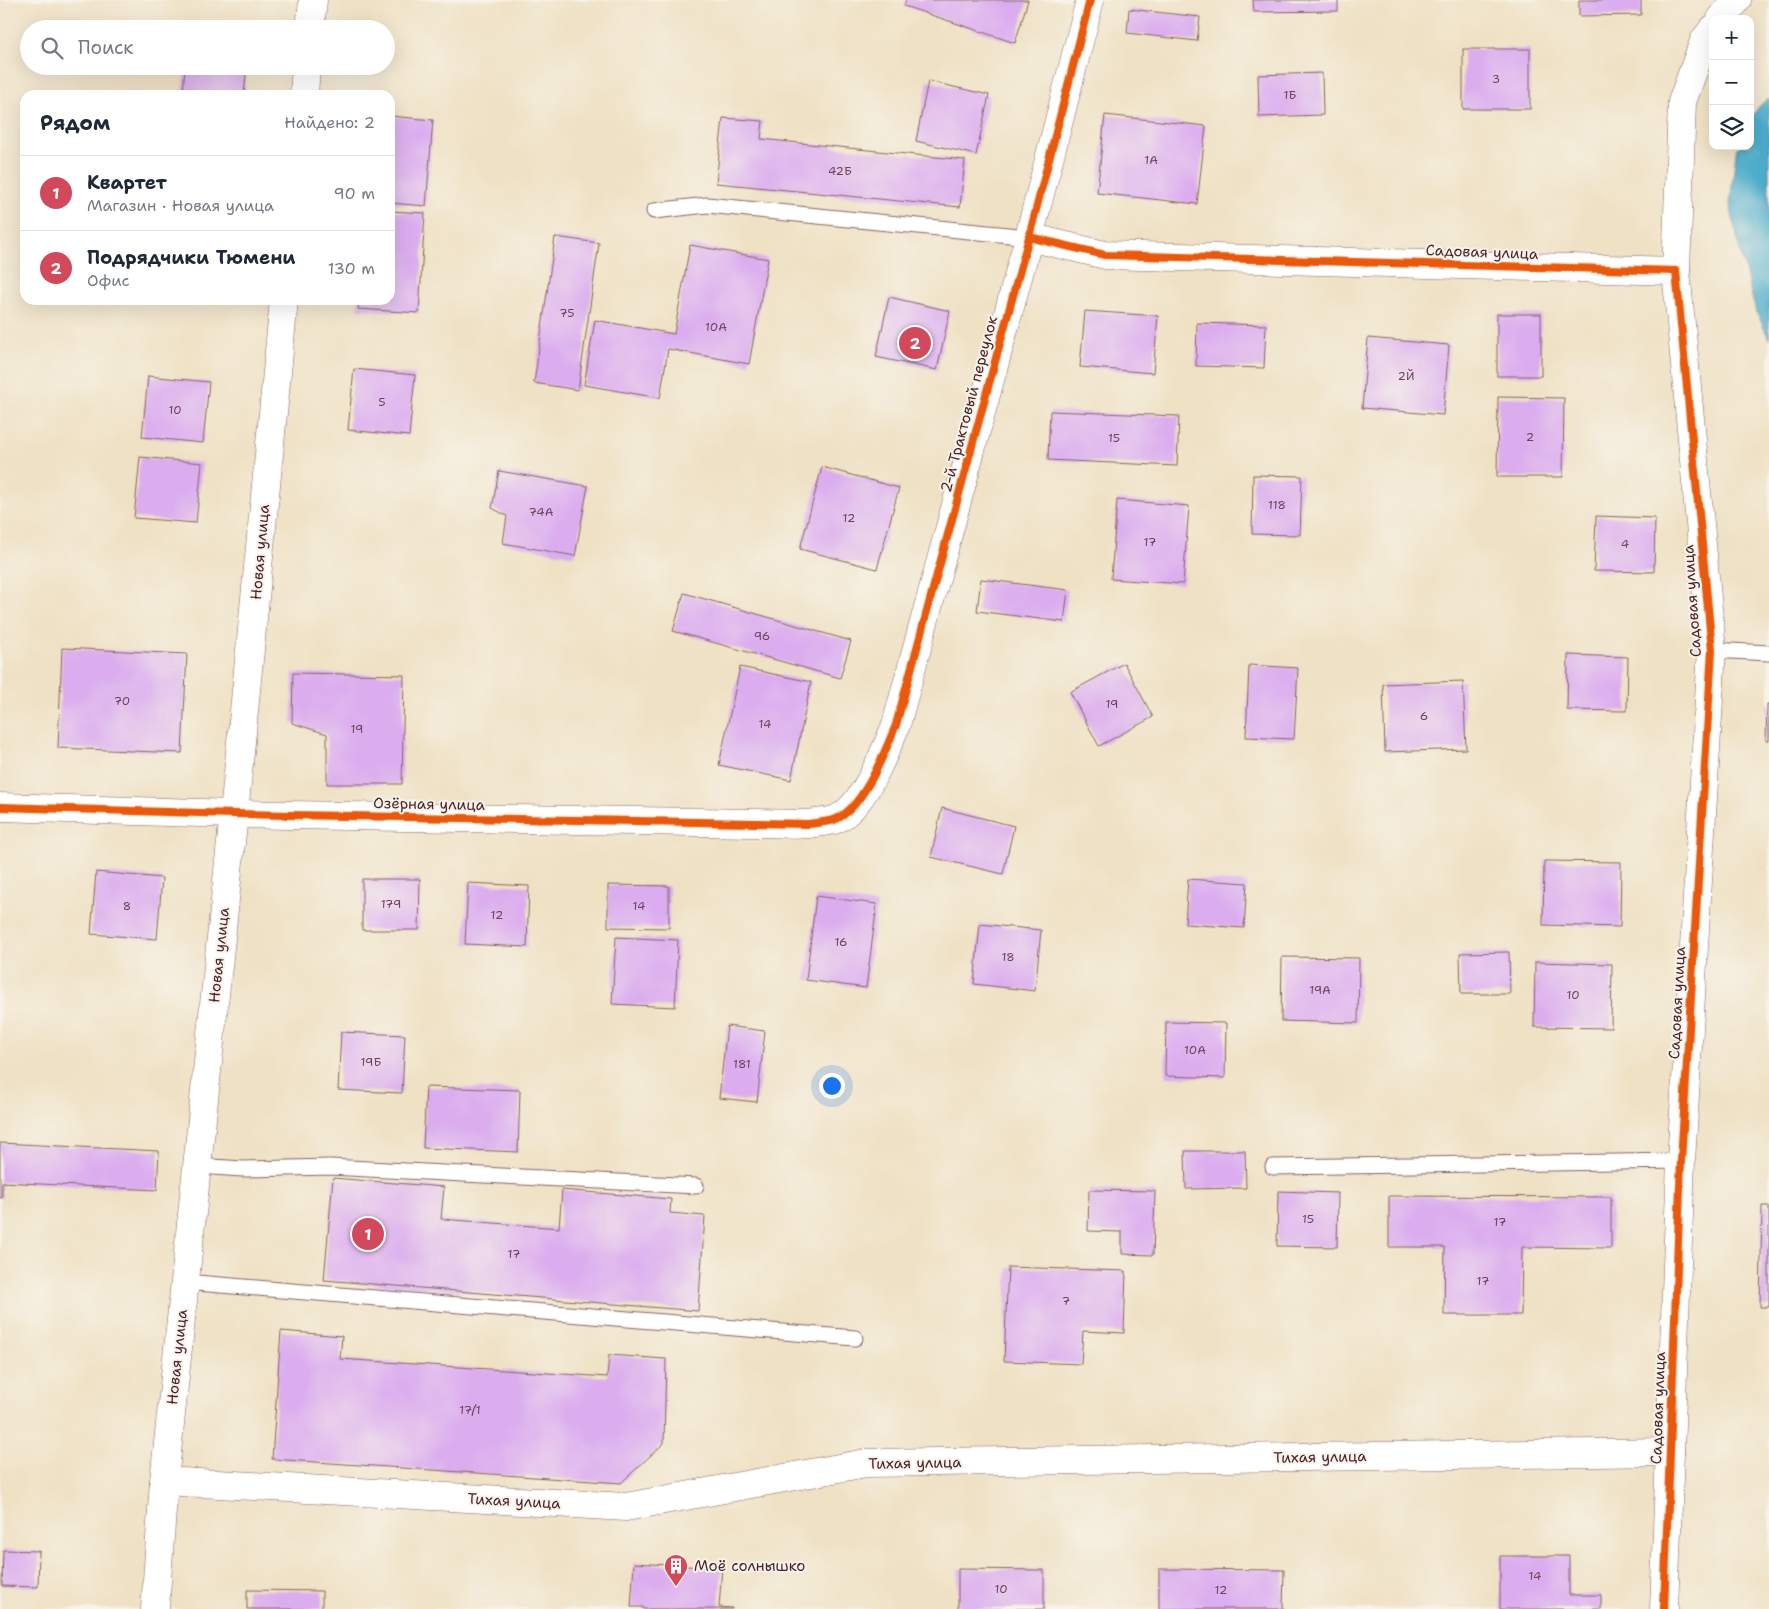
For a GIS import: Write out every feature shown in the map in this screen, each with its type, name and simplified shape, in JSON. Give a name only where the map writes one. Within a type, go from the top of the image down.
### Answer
[{"type":"street","points":[[311,20],[313,0]]},
{"type":"street","name":"2-й Трактовый переулок","points":[[854,806],[877,769],[896,724],[1029,237],[1090,0]]},
{"type":"street","points":[[1725,15],[1737,0]]},
{"type":"street","points":[[1676,271],[1682,102],[1704,41],[1709,35]]},
{"type":"street","points":[[304,90],[305,75]]},
{"type":"street","name":"Садовая улица","points":[[1029,237],[1105,255],[1676,271],[1712,650],[1681,1161],[1664,1609]]},
{"type":"street","name":"Новая улица","points":[[155,1609],[164,1481],[234,814],[284,305]]},
{"type":"street","name":"Озёрная улица","points":[[0,808],[808,824],[836,819],[854,806]]},
{"type":"street","name":"Тихая улица","points":[[164,1481],[626,1507],[866,1463],[1670,1452]]},
{"type":"lane","points":[[654,211],[707,205],[1029,237]]},
{"type":"lane","points":[[1712,650],[1769,653]]},
{"type":"lane","points":[[1273,1167],[1681,1161]]},
{"type":"lane","points":[[197,1166],[243,1169],[330,1167],[696,1186]]},
{"type":"lane","points":[[185,1282],[855,1338]]},
{"type":"water","points":[[1769,98],[1769,339],[1755,308],[1730,204],[1736,152],[1737,150],[1754,150],[1754,115]]},
{"type":"building","points":[[906,0],[1028,0],[1015,43],[904,6]]},
{"type":"building","points":[[1253,0],[1338,0],[1338,11],[1254,12]]},
{"type":"building","points":[[1579,0],[1641,0],[1641,15],[1579,16]]},
{"type":"building","points":[[1129,9],[1200,17],[1197,41],[1127,33]]},
{"type":"building","points":[[1463,49],[1530,49],[1530,109],[1463,109]]},
{"type":"building","points":[[1322,73],[1323,115],[1259,117],[1258,75]]},
{"type":"building","points":[[184,75],[246,75],[245,90],[183,90]]},
{"type":"building","points":[[928,81],[989,95],[976,155],[916,141]]},
{"type":"building","points":[[1105,115],[1206,126],[1197,204],[1097,193]]},
{"type":"building","points":[[395,116],[433,120],[426,206],[395,203]]},
{"type":"building","points":[[723,118],[763,121],[761,139],[965,160],[960,207],[716,183]]},
{"type":"building","points":[[395,211],[425,213],[419,313],[358,309],[358,305],[395,305]]},
{"type":"building","points":[[555,237],[599,243],[578,390],[534,383]]},
{"type":"building","points":[[690,245],[768,259],[749,364],[668,349],[660,398],[584,385],[595,320],[674,334]]},
{"type":"building","points":[[889,297],[950,311],[937,370],[876,357]]},
{"type":"building","points":[[1085,311],[1158,316],[1153,373],[1080,367]]},
{"type":"building","points":[[1497,314],[1541,314],[1541,376],[1497,376]]},
{"type":"building","points":[[1197,323],[1266,325],[1264,368],[1196,366]]},
{"type":"building","points":[[1368,338],[1449,345],[1443,415],[1362,408]]},
{"type":"building","points":[[354,369],[415,375],[409,436],[348,430]]},
{"type":"building","points":[[148,376],[209,382],[203,443],[142,437]]},
{"type":"building","points":[[1498,397],[1564,398],[1563,477],[1497,477]]},
{"type":"building","points":[[1050,411],[1179,416],[1177,466],[1048,460]]},
{"type":"building","points":[[140,457],[202,463],[196,523],[134,518]]},
{"type":"building","points":[[822,467],[899,488],[877,569],[800,549]]},
{"type":"building","points":[[499,471],[588,486],[575,556],[503,543],[507,516],[492,508]]},
{"type":"building","points":[[1253,475],[1302,476],[1300,535],[1252,534]]},
{"type":"building","points":[[1117,500],[1189,506],[1183,584],[1111,579]]},
{"type":"building","points":[[1596,516],[1655,518],[1654,572],[1594,571]]},
{"type":"building","points":[[981,579],[1068,590],[1064,622],[977,611]]},
{"type":"building","points":[[684,593],[851,641],[840,678],[673,631]]},
{"type":"building","points":[[62,648],[187,654],[182,753],[58,748]]},
{"type":"building","points":[[1568,655],[1628,657],[1627,711],[1567,710]]},
{"type":"building","points":[[1124,663],[1153,717],[1099,746],[1070,692]]},
{"type":"building","points":[[1249,665],[1298,668],[1294,739],[1246,737]]},
{"type":"building","points":[[740,667],[811,682],[791,780],[719,765]]},
{"type":"building","points":[[293,673],[404,675],[402,784],[327,784],[327,734],[292,723]]},
{"type":"building","points":[[1463,681],[1466,749],[1385,752],[1383,684]]},
{"type":"building","points":[[1767,704],[1769,704],[1769,741],[1766,741]]},
{"type":"building","points":[[942,808],[1014,826],[1003,874],[931,857]]},
{"type":"building","points":[[1544,861],[1621,862],[1620,927],[1543,925]]},
{"type":"building","points":[[96,872],[162,878],[157,939],[91,934]]},
{"type":"building","points":[[362,879],[420,879],[419,930],[362,930]]},
{"type":"building","points":[[1188,879],[1247,883],[1244,928],[1185,924]]},
{"type":"building","points":[[468,883],[529,886],[527,947],[465,944]]},
{"type":"building","points":[[608,885],[669,886],[669,928],[608,927]]},
{"type":"building","points":[[816,896],[877,904],[866,988],[806,980]]},
{"type":"building","points":[[980,924],[1041,930],[1035,991],[974,984]]},
{"type":"building","points":[[616,937],[678,940],[675,1007],[612,1004]]},
{"type":"building","points":[[1509,952],[1510,994],[1461,994],[1460,953]]},
{"type":"building","points":[[1282,957],[1359,958],[1358,1023],[1281,1021]]},
{"type":"building","points":[[1535,962],[1612,964],[1611,1028],[1534,1027]]},
{"type":"building","points":[[1166,1022],[1226,1023],[1225,1078],[1165,1076]]},
{"type":"building","points":[[727,1026],[765,1031],[757,1102],[719,1098]]},
{"type":"building","points":[[341,1032],[405,1035],[402,1093],[338,1090]]},
{"type":"building","points":[[426,1087],[520,1090],[518,1152],[423,1148]]},
{"type":"building","points":[[0,1143],[159,1151],[157,1190],[2,1182],[2,1198],[0,1198]]},
{"type":"building","points":[[1185,1151],[1245,1151],[1246,1188],[1186,1189]]},
{"type":"building","points":[[333,1178],[444,1187],[441,1219],[559,1228],[562,1190],[671,1199],[670,1213],[705,1216],[698,1311],[324,1280]]},
{"type":"building","points":[[1089,1190],[1155,1191],[1153,1255],[1122,1254],[1122,1232],[1088,1231]]},
{"type":"building","points":[[1278,1191],[1338,1193],[1337,1247],[1277,1246]]},
{"type":"building","points":[[1389,1196],[1611,1197],[1611,1248],[1522,1247],[1521,1315],[1444,1315],[1445,1247],[1389,1247]]},
{"type":"building","points":[[1762,1206],[1769,1206],[1769,1307],[1760,1307]]},
{"type":"building","points":[[1008,1267],[1126,1271],[1124,1333],[1083,1331],[1081,1364],[1004,1361]]},
{"type":"building","points":[[281,1331],[342,1336],[340,1359],[607,1377],[609,1355],[666,1359],[664,1443],[621,1483],[272,1459]]},
{"type":"building","points":[[3,1550],[39,1551],[38,1587],[2,1586]]},
{"type":"building","points":[[1500,1556],[1569,1556],[1569,1595],[1601,1595],[1601,1609],[1500,1609]]},
{"type":"building","name":"Моё солнышко","points":[[634,1563],[722,1568],[719,1607],[732,1609],[643,1609],[643,1607],[631,1607]]},
{"type":"building","points":[[958,1569],[1044,1570],[1044,1609],[958,1609]]},
{"type":"building","points":[[1159,1569],[1284,1570],[1283,1609],[1159,1609]]},
{"type":"building","points":[[247,1590],[322,1591],[322,1609],[247,1609]]},
{"type":"cycle path","points":[[0,807],[234,814],[808,824],[834,820],[845,814],[854,805],[872,778],[896,725],[1029,237],[1090,0]]},
{"type":"cycle path","points":[[1029,237],[1105,255],[1676,271],[1712,650],[1681,1161],[1664,1609]]},
{"type":"place","name":"Подрядчики Тюмени","points":[[915,343]]},
{"type":"place","name":"Квартет","points":[[368,1234]]},
{"type":"place","name":"Моё солнышко","points":[[676,1587]]}]
